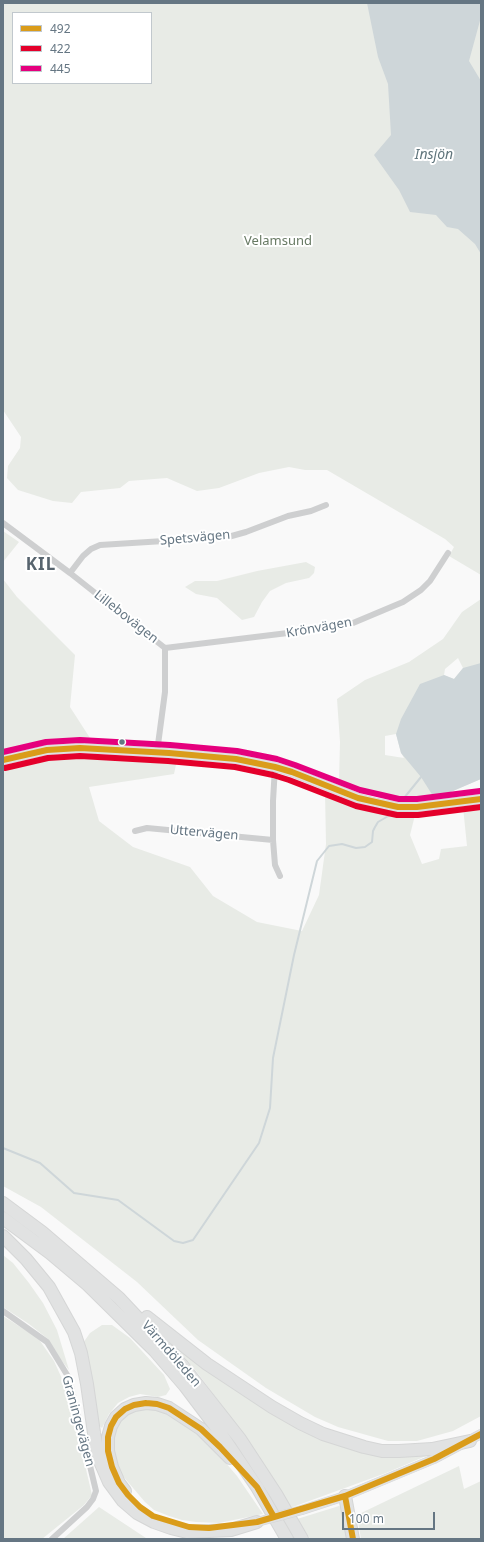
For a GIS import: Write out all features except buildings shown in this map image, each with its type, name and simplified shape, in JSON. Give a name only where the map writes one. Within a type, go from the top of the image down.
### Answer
[{"type":"highway","name":"Värmdöleden","points":[[3,1203],[84,1266],[144,1323],[182,1365],[213,1403],[244,1445],[276,1494],[302,1539]]},
{"type":"highway","name":"Värmdöleden","points":[[3,1218],[50,1253],[88,1285],[155,1351],[185,1386],[219,1431],[257,1487],[287,1539]]},
{"type":"highway","points":[[3,1236],[26,1259],[49,1287],[74,1332],[87,1384],[99,1459],[109,1482],[123,1501],[137,1513],[154,1522],[187,1532],[231,1530],[257,1522]]},
{"type":"highway","points":[[84,1266],[207,1364],[300,1423],[323,1434],[364,1447],[399,1452],[432,1449],[470,1441]]},
{"type":"highway","points":[[257,1487],[202,1429],[168,1408],[157,1404],[146,1403],[134,1405],[125,1409],[116,1417],[111,1426],[108,1437],[108,1451],[112,1467],[119,1483],[140,1507],[153,1516],[189,1527],[209,1528],[257,1522]]},
{"type":"highway","points":[[345,1496],[353,1539]]},
{"type":"main road","points":[[3,760],[47,750],[80,748],[157,752],[236,759],[275,767],[292,772],[358,798],[377,803],[417,807],[481,799]]},
{"type":"main road","points":[[257,1522],[302,1510],[345,1496],[434,1459],[481,1434]]},
{"type":"street","name":"Spetsvägen","points":[[70,573],[83,556],[91,549],[100,545],[228,537],[246,532],[288,516],[326,505]]},
{"type":"street","name":"Lillebovägen","points":[[3,523],[70,573],[165,648],[165,692],[157,752]]},
{"type":"street","name":"Krönvägen","points":[[165,648],[296,632],[353,623],[403,602],[421,590],[430,581],[448,553]]},
{"type":"street","points":[[275,767],[273,840],[275,865],[280,876]]},
{"type":"street","name":"Uttervägen","points":[[135,831],[146,828],[273,840]]},
{"type":"street","name":"Graningevägen","points":[[3,1311],[47,1342],[69,1378],[96,1491],[87,1508],[52,1539]]},
{"type":"green space","name":"Velamsund","points":[[3,3],[481,3],[481,575],[449,556],[454,547],[445,539],[327,470],[305,470],[289,467],[259,473],[219,488],[197,491],[167,478],[129,481],[120,488],[81,492],[72,503],[53,501],[18,490],[7,478],[8,466],[20,448],[21,437],[3,410]]},
{"type":"green space","points":[[3,531],[19,542],[3,562]]},
{"type":"green space","points":[[306,562],[315,567],[314,573],[309,578],[286,583],[270,591],[254,617],[242,620],[217,598],[196,594],[185,587],[195,581],[217,581],[257,571]]},
{"type":"green space","points":[[3,579],[17,597],[75,655],[70,707],[90,738],[25,746],[3,751]]},
{"type":"green space","points":[[481,599],[481,779],[446,794],[409,800],[381,796],[356,790],[339,782],[340,742],[337,699],[365,680],[409,662],[443,639],[462,612]],"holes":[[[458,658],[463,668],[454,679],[444,675],[445,669]],[[396,734],[401,753],[404,758],[385,755],[385,736]]]},
{"type":"green space","points":[[80,753],[124,756],[132,758],[177,760],[174,774],[89,787],[99,821],[133,847],[190,867],[213,896],[257,922],[302,931],[319,895],[326,844],[325,792],[377,808],[416,811],[410,835],[422,864],[439,859],[441,849],[467,846],[463,807],[481,805],[481,1416],[453,1431],[417,1441],[388,1441],[338,1427],[315,1417],[266,1388],[198,1340],[137,1282],[41,1207],[3,1186],[3,766],[51,755]]},
{"type":"green space","points":[[3,1255],[13,1263],[43,1303],[57,1330],[69,1370],[48,1339],[29,1324],[3,1307]]},
{"type":"green space","points":[[3,1316],[38,1338],[54,1361],[68,1392],[92,1495],[84,1505],[42,1539],[3,1539]]},
{"type":"green space","points":[[102,1325],[112,1325],[130,1338],[164,1375],[170,1389],[166,1395],[158,1397],[140,1394],[129,1397],[118,1403],[109,1414],[102,1428],[97,1424],[83,1343],[90,1333]]},
{"type":"green space","points":[[174,1345],[331,1442],[371,1455],[389,1457],[426,1456],[386,1473],[290,1508],[274,1480],[245,1436],[196,1371]]},
{"type":"green space","points":[[146,1407],[165,1412],[189,1427],[214,1449],[237,1476],[263,1514],[219,1523],[196,1522],[169,1516],[154,1510],[145,1502],[122,1475],[115,1460],[113,1435],[118,1423],[132,1411]]},
{"type":"green space","points":[[459,1466],[464,1489],[481,1481],[481,1539],[361,1539],[357,1515]]},
{"type":"green space","points":[[339,1506],[341,1507],[349,1539],[310,1539],[297,1519]]},
{"type":"green space","points":[[99,1507],[146,1538],[152,1539],[63,1539]]},
{"type":"water","name":"Insjön","points":[[367,3],[481,3],[481,17],[469,61],[481,81],[481,254],[475,244],[458,229],[447,227],[436,215],[410,212],[399,190],[374,155],[391,135],[388,84],[378,57]]},
{"type":"water","points":[[481,663],[481,779],[446,794],[433,796],[421,777],[401,753],[396,734],[401,719],[420,684],[444,675],[454,679],[463,668]]},
{"type":"waterway","points":[[404,798],[421,777]]},
{"type":"waterway","points":[[3,1148],[40,1163],[74,1193],[118,1200],[174,1241],[183,1243],[193,1240],[259,1143],[270,1108],[273,1058],[294,955],[317,861],[329,846],[342,844],[356,848],[365,847],[372,842],[373,831],[378,822],[394,811]]},
{"type":"transit line","name":"445","points":[[3,752],[46,742],[80,740],[170,745],[237,751],[277,759],[360,790],[399,799],[417,799],[480,791]]},
{"type":"transit line","name":"492","points":[[3,760],[47,750],[80,748],[169,753],[236,759],[275,767],[292,772],[358,798],[398,807],[417,807],[481,799]]},
{"type":"transit line","name":"422","points":[[5,768],[48,758],[80,756],[168,761],[235,767],[273,775],[356,806],[397,815],[418,815],[481,807]]},
{"type":"transit line","name":"492","points":[[146,1403],[157,1404],[169,1408],[201,1429],[257,1487],[274,1517],[257,1522],[209,1528],[189,1527],[153,1516],[140,1507],[119,1483],[112,1467],[108,1451],[108,1437],[111,1426],[116,1417],[125,1409],[134,1405],[146,1403]]},
{"type":"transit line","name":"492","points":[[274,1517],[345,1496],[434,1459],[481,1434]]},
{"type":"transit line","name":"492","points":[[345,1496],[353,1539]]},
{"type":"district","name":"KIL","points":[[41,565]]}]
